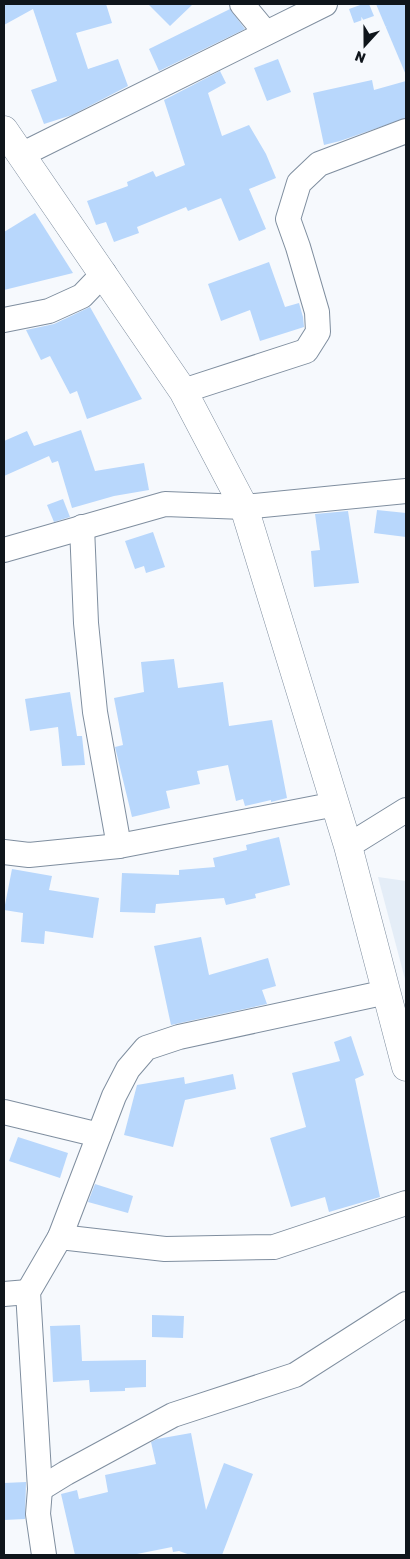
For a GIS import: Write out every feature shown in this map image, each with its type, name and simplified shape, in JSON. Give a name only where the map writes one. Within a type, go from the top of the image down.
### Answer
[{"type":"street","points":[[242,4],[266,33]]},
{"type":"street","points":[[21,155],[325,4]]},
{"type":"street","points":[[4,130],[104,273],[183,391],[244,507],[336,804],[406,1067]]},
{"type":"street","points":[[183,391],[306,351],[318,332],[317,312],[288,219],[299,183],[319,164],[406,131]]},
{"type":"street","points":[[4,320],[49,311],[82,296],[104,273]]},
{"type":"street","points":[[4,550],[165,504],[244,507],[406,491]]},
{"type":"street","points":[[82,528],[86,623],[95,712],[119,846]]},
{"type":"street","points":[[4,852],[29,855],[119,846],[336,804]]},
{"type":"street","points":[[348,846],[406,810]]},
{"type":"street","points":[[44,1555],[38,1514],[40,1490],[28,1292],[60,1237],[114,1096],[128,1069],[146,1048],[179,1037],[387,992]]},
{"type":"street","points":[[4,1112],[99,1135]]},
{"type":"street","points":[[60,1237],[165,1249],[274,1247],[406,1203]]},
{"type":"street","points":[[4,1294],[28,1292]]},
{"type":"street","points":[[40,1490],[66,1473],[173,1415],[295,1375],[406,1304]]},
{"type":"shaded area","points":[[378,877],[406,881],[406,983]]},
{"type":"building","points":[[4,4],[106,4],[112,23],[76,33],[88,69],[118,59],[128,86],[72,115],[44,124],[31,90],[57,81],[33,9],[4,25]]},
{"type":"building","points":[[148,4],[193,4],[170,26]]},
{"type":"building","points":[[369,4],[374,16],[354,23],[349,9]]},
{"type":"building","points":[[376,4],[406,4],[406,75]]},
{"type":"building","points":[[230,9],[245,29],[159,71],[149,49]]},
{"type":"building","points":[[278,59],[291,92],[267,101],[254,68]]},
{"type":"building","points":[[220,71],[226,83],[208,93],[222,136],[249,125],[266,154],[276,178],[249,189],[266,229],[239,241],[221,198],[188,211],[186,207],[137,227],[139,233],[114,242],[106,222],[96,225],[87,201],[128,186],[127,182],[153,171],[156,177],[185,165],[164,100]]},
{"type":"building","points":[[372,80],[374,90],[406,81],[406,118],[324,145],[313,93]]},
{"type":"building","points":[[35,213],[73,273],[4,290],[4,232]]},
{"type":"building","points":[[269,262],[285,307],[299,303],[304,327],[260,341],[250,310],[221,321],[208,284]]},
{"type":"building","points":[[90,307],[142,399],[87,419],[77,391],[70,394],[50,356],[41,360],[26,330],[54,324]]},
{"type":"building","points":[[81,430],[95,471],[144,463],[149,490],[114,496],[72,508],[58,461],[52,463],[49,456],[4,476],[4,441],[27,431],[34,446]]},
{"type":"building","points":[[63,499],[70,517],[54,522],[47,505]]},
{"type":"building","points":[[377,510],[406,513],[406,537],[374,533]]},
{"type":"building","points":[[348,511],[359,583],[314,587],[311,551],[320,550],[315,514]]},
{"type":"building","points":[[153,532],[165,567],[146,573],[144,566],[135,569],[125,541]]},
{"type":"building","points":[[174,659],[178,688],[223,682],[229,726],[272,720],[287,798],[245,806],[243,799],[236,801],[228,765],[197,771],[200,784],[166,791],[170,808],[132,817],[115,747],[123,745],[114,698],[144,692],[141,662]]},
{"type":"building","points":[[70,692],[77,736],[82,736],[85,765],[62,766],[58,727],[30,731],[25,699]]},
{"type":"building","points":[[279,837],[290,885],[255,894],[256,898],[226,905],[224,898],[156,904],[155,913],[120,912],[122,873],[179,875],[179,870],[215,867],[213,858],[247,850],[246,845]]},
{"type":"building","points":[[12,869],[52,876],[49,890],[99,898],[93,938],[45,931],[44,944],[21,942],[23,913],[4,910]]},
{"type":"building","points":[[201,937],[209,975],[268,958],[276,986],[262,990],[267,1004],[171,1025],[154,946]]},
{"type":"building","points":[[351,1036],[364,1075],[355,1079],[380,1197],[329,1212],[325,1197],[291,1207],[270,1138],[306,1127],[292,1073],[340,1061],[334,1042]]},
{"type":"building","points":[[233,1074],[236,1089],[185,1100],[173,1147],[124,1135],[137,1085],[184,1077],[185,1084]]},
{"type":"building","points":[[18,1137],[68,1153],[60,1178],[9,1161]]},
{"type":"building","points":[[95,1184],[133,1196],[128,1213],[88,1202]]},
{"type":"building","points":[[152,1315],[184,1316],[183,1338],[152,1337]]},
{"type":"building","points":[[80,1325],[82,1361],[146,1360],[146,1387],[125,1388],[125,1391],[90,1392],[89,1380],[53,1382],[50,1326]]},
{"type":"building","points":[[191,1433],[206,1510],[224,1463],[253,1474],[222,1555],[190,1555],[179,1551],[173,1552],[172,1547],[132,1555],[75,1555],[61,1494],[77,1490],[79,1499],[108,1492],[105,1475],[156,1464],[151,1442],[157,1439]]},
{"type":"building","points":[[26,1482],[25,1519],[4,1520],[4,1483]]}]
